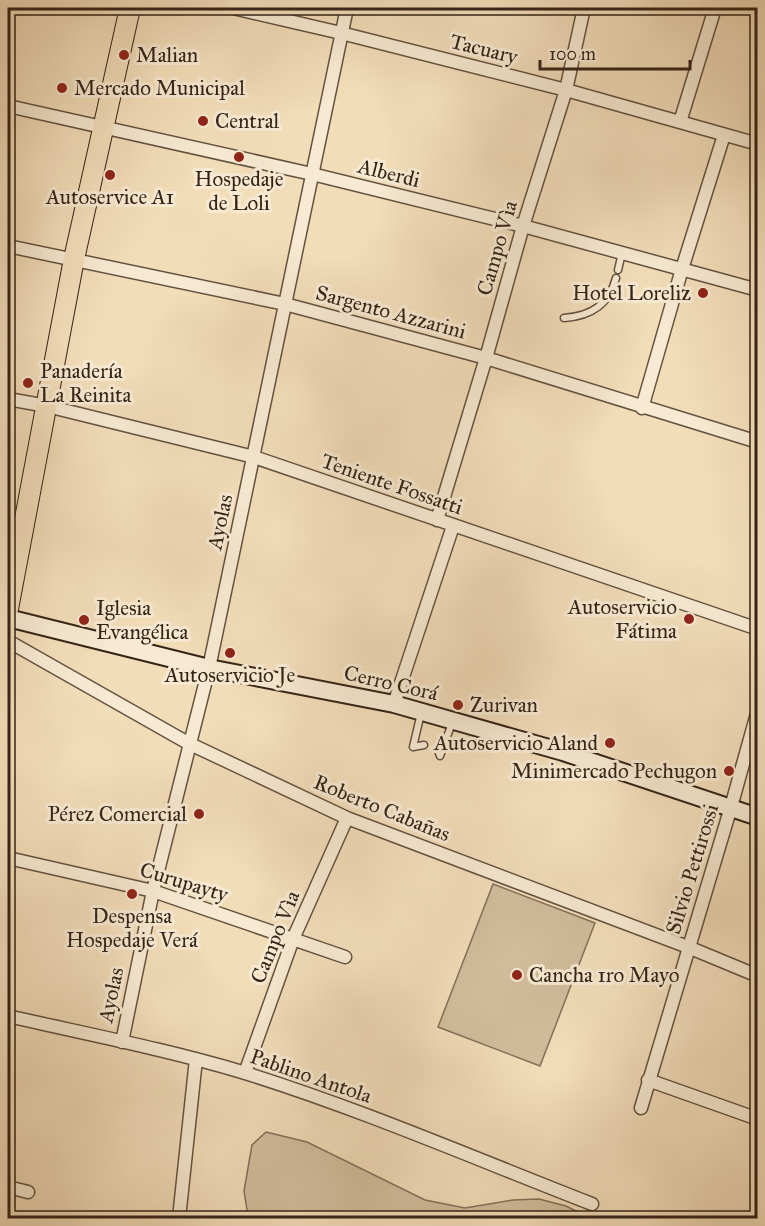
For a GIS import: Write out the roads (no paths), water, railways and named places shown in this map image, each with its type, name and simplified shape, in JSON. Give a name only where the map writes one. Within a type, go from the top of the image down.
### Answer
[{"type":"main road","points":[[100,125],[121,8]]},
{"type":"main road","points":[[8,540],[40,405],[69,258],[130,8]]},
{"type":"main road","points":[[8,609],[40,405]]},
{"type":"street","name":"Tacuary","points":[[233,8],[566,90],[758,144]]},
{"type":"street","name":"Ayolas","points":[[122,1042],[153,891],[208,668],[254,457],[347,8]]},
{"type":"street","name":"Campo Vìa","points":[[437,520],[523,226],[566,90],[584,8]]},
{"type":"street","points":[[680,122],[715,8]]},
{"type":"street","name":"Alberdi","points":[[8,106],[312,174],[523,226],[758,290]]},
{"type":"street","points":[[642,408],[724,135]]},
{"type":"street","name":"Sargento Azzarini","points":[[8,246],[285,304],[486,358],[758,442]]},
{"type":"street","name":"Teniente Fossatti","points":[[8,399],[254,457],[758,629]]},
{"type":"street","points":[[394,704],[453,526]]},
{"type":"street","name":"Cerro Corá","points":[[8,618],[208,668],[394,704],[563,752],[758,817]]},
{"type":"street","name":"Roberto Cabañas","points":[[8,641],[189,743],[347,818],[688,946],[758,976]]},
{"type":"street","name":"Silvio Pettirossi","points":[[641,1108],[758,710]]},
{"type":"street","name":"Campo Vìa","points":[[245,1073],[293,939],[347,818]]},
{"type":"street","name":"Curupayty","points":[[8,858],[153,891],[345,957]]},
{"type":"street","name":"Pablino Antola","points":[[8,1016],[196,1059],[245,1073],[367,1117],[592,1204]]},
{"type":"street","points":[[179,1218],[196,1059]]},
{"type":"street","points":[[648,1080],[758,1119]]},
{"type":"street","points":[[8,1187],[28,1191]]},
{"type":"lane","points":[[618,270],[622,253]]},
{"type":"lane","points":[[564,318],[578,317],[595,311],[607,300],[616,278]]},
{"type":"lane","points":[[422,712],[413,747],[424,745]]},
{"type":"lane","points":[[438,750],[440,756],[453,721]]},
{"type":"place","name":"Malian","points":[[124,55]]},
{"type":"place","name":"Mercado Municipal","points":[[62,88]]},
{"type":"place","name":"Central","points":[[203,121]]},
{"type":"place","name":"Hospedaje de Loli","points":[[239,157]]},
{"type":"place","name":"Autoservice A1","points":[[110,175]]},
{"type":"place","name":"Hotel Loreliz","points":[[703,293]]},
{"type":"place","name":"Panadería La Reinita","points":[[28,383]]},
{"type":"place","name":"Autoservicio Fátima","points":[[689,619]]},
{"type":"place","name":"Iglesia Evangélica","points":[[84,620]]},
{"type":"place","name":"Autoservicio Je","points":[[230,653]]},
{"type":"place","name":"Zurivan","points":[[458,705]]},
{"type":"place","name":"Autoservicio Aland","points":[[610,743]]},
{"type":"place","name":"Minimercado Pechugon","points":[[729,771]]},
{"type":"place","name":"Pérez Comercial","points":[[199,814]]},
{"type":"place","name":"Despensa Hospedaje Verá","points":[[132,894]]},
{"type":"place","name":"Cancha 1ro Mayo","points":[[517,975]]}]
